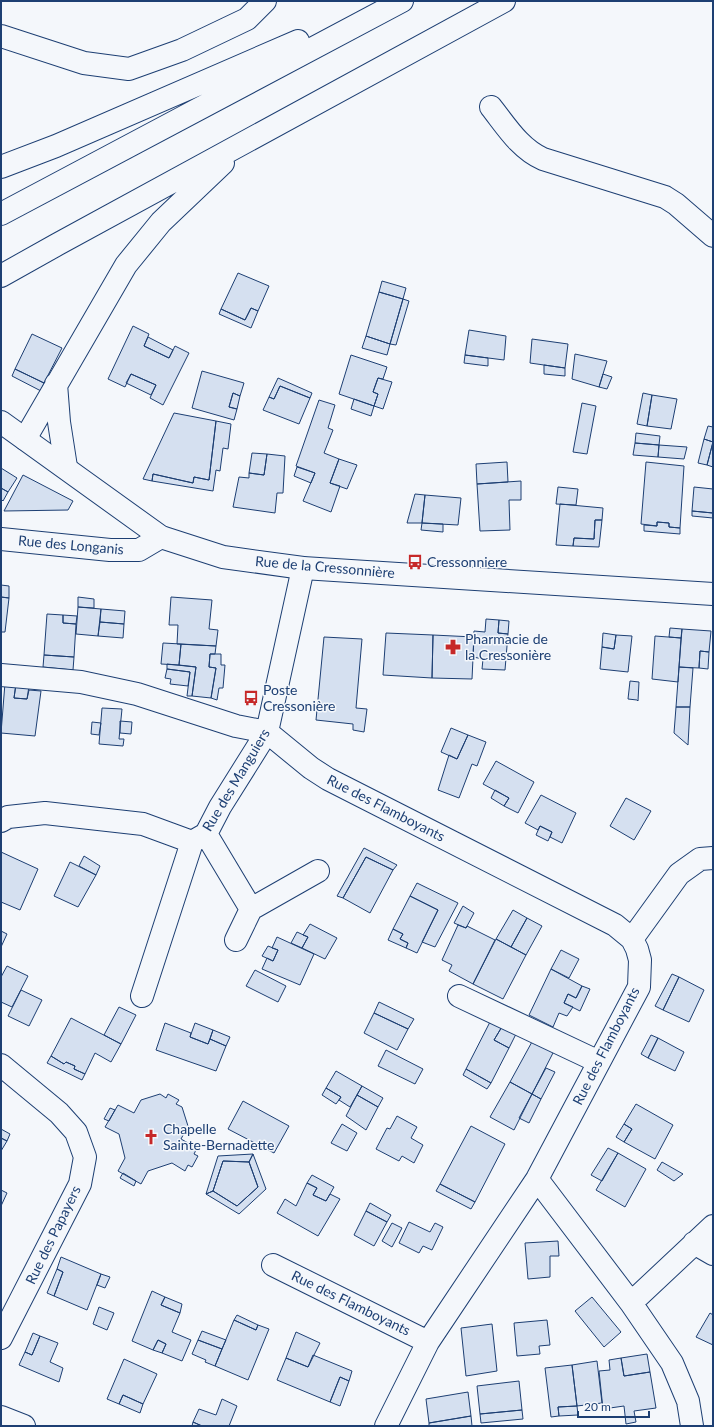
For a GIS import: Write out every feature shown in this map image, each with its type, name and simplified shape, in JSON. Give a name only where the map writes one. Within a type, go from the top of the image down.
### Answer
[{"type":"main road","points":[[1,36],[84,63],[129,68],[182,50],[247,19],[265,1]]},
{"type":"main road","points":[[1,167],[63,143],[391,1]]},
{"type":"main road","points":[[1,214],[402,1]]},
{"type":"main road","points":[[1,276],[504,1]]},
{"type":"main road","points":[[491,107],[526,149],[534,155],[665,197],[676,204],[713,236]]},
{"type":"main road","points":[[25,439],[126,265],[161,222],[244,142]]},
{"type":"main road","points":[[56,384],[59,422],[66,468]]},
{"type":"main road","name":"Rue de la Cressonnière","points":[[1,422],[161,537],[223,557],[303,568],[713,594]]},
{"type":"main road","name":"Rue des Longanis","points":[[1,539],[110,550],[140,550],[161,537]]},
{"type":"main road","name":"Rue des Manguiers","points":[[1,821],[8,816],[45,813],[143,824],[199,838],[267,732],[303,568]]},
{"type":"main road","points":[[1,675],[88,683],[137,694],[236,726],[267,732]]},
{"type":"main road","name":"Rue des Flamboyants","points":[[267,732],[311,768],[328,779],[615,925],[632,939],[640,960],[639,987],[537,1179],[428,1342],[386,1426]]},
{"type":"main road","points":[[199,838],[251,909]]},
{"type":"main road","points":[[142,996],[199,838]]},
{"type":"main road","points":[[632,939],[679,874],[700,859],[713,858]]},
{"type":"main road","points":[[236,940],[251,909],[318,871]]},
{"type":"main road","points":[[459,996],[599,1062]]},
{"type":"main road","name":"Rue des Papayers","points":[[1,1065],[59,1113],[76,1132],[85,1156],[80,1184],[1,1338]]},
{"type":"main road","points":[[537,1179],[632,1304],[672,1363],[688,1401],[692,1426]]},
{"type":"main road","points":[[632,1304],[713,1226]]},
{"type":"main road","points":[[694,1243],[713,1254]]},
{"type":"main road","name":"Rue des Flamboyants","points":[[273,1265],[428,1342]]},
{"type":"main road","points":[[1,1417],[24,1426]]},
{"type":"building","points":[[238,273],[269,286],[258,311],[251,308],[245,320],[221,309]]},
{"type":"building","points":[[382,281],[406,288],[403,299],[379,292]]},
{"type":"building","points":[[379,292],[403,299],[390,344],[366,336]]},
{"type":"building","points":[[403,299],[409,301],[396,345],[390,344]]},
{"type":"building","points":[[251,308],[258,311],[251,328],[219,314],[221,309],[245,320]]},
{"type":"building","points":[[133,326],[149,334],[144,346],[169,358],[175,346],[189,353],[163,405],[150,398],[156,385],[131,374],[125,387],[108,379]]},
{"type":"building","points":[[469,330],[506,336],[504,360],[465,355]]},
{"type":"building","points":[[32,334],[62,348],[44,383],[15,369]]},
{"type":"building","points":[[366,336],[390,344],[387,355],[362,348]]},
{"type":"building","points":[[148,337],[173,350],[169,358],[144,346]]},
{"type":"building","points":[[532,339],[568,344],[565,368],[530,363]]},
{"type":"building","points":[[575,354],[607,361],[599,387],[572,379]]},
{"type":"building","points":[[351,355],[387,367],[383,379],[378,378],[373,392],[378,394],[374,406],[339,394]]},
{"type":"building","points":[[465,355],[488,358],[488,366],[464,363]]},
{"type":"building","points":[[544,365],[565,368],[565,376],[544,374]]},
{"type":"building","points":[[15,369],[44,383],[41,391],[12,376]]},
{"type":"building","points":[[202,371],[244,383],[240,396],[233,393],[229,407],[237,409],[234,420],[192,408]]},
{"type":"building","points":[[131,374],[156,385],[151,395],[126,383]]},
{"type":"building","points":[[603,374],[612,377],[607,389],[599,387]]},
{"type":"building","points":[[278,378],[312,393],[310,398],[280,386],[274,399],[269,397]]},
{"type":"building","points":[[378,378],[392,382],[383,409],[374,406],[378,394],[373,392]]},
{"type":"building","points":[[280,386],[310,398],[299,424],[263,410],[269,397],[274,399]]},
{"type":"building","points":[[233,393],[240,396],[237,409],[229,407]]},
{"type":"building","points":[[643,393],[652,395],[647,426],[637,424]]},
{"type":"building","points":[[652,395],[677,399],[671,429],[647,426]]},
{"type":"building","points":[[354,399],[374,406],[371,416],[351,409]]},
{"type":"building","points":[[319,400],[335,405],[328,428],[333,430],[324,453],[339,459],[330,483],[340,486],[331,512],[303,501],[315,473],[296,466]]},
{"type":"building","points":[[582,403],[596,406],[587,454],[573,452]]},
{"type":"building","points":[[174,413],[216,421],[209,480],[194,477],[193,483],[153,474],[152,481],[143,479]]},
{"type":"building","points":[[216,421],[231,424],[228,449],[223,448],[220,471],[216,470],[213,491],[152,481],[153,474],[193,483],[194,477],[209,480]]},
{"type":"building","points":[[708,426],[713,427],[713,442],[704,439]]},
{"type":"building","points":[[636,433],[660,436],[659,445],[635,443]]},
{"type":"building","points":[[704,439],[713,442],[707,465],[698,463]]},
{"type":"building","points":[[713,442],[713,467],[707,465]]},
{"type":"building","points":[[635,443],[659,445],[658,457],[633,455]]},
{"type":"building","points":[[659,445],[687,447],[684,459],[658,457]]},
{"type":"building","points":[[252,453],[267,454],[264,475],[249,473]]},
{"type":"building","points":[[267,454],[285,456],[283,493],[277,493],[275,513],[233,507],[239,477],[249,478],[249,473],[264,475]]},
{"type":"building","points":[[339,459],[357,465],[347,489],[330,483]]},
{"type":"building","points":[[507,462],[508,482],[477,484],[476,464]]},
{"type":"building","points":[[646,462],[684,466],[680,528],[669,527],[669,523],[657,522],[657,526],[641,524]]},
{"type":"building","points":[[297,467],[315,473],[311,483],[294,476]]},
{"type":"building","points":[[1,468],[17,478],[8,492],[1,488]]},
{"type":"building","points":[[23,475],[73,501],[68,510],[4,511]]},
{"type":"building","points":[[521,481],[521,500],[509,500],[510,530],[480,531],[477,484]]},
{"type":"building","points":[[558,487],[578,489],[576,505],[556,504]]},
{"type":"building","points":[[694,487],[713,489],[713,513],[692,511]]},
{"type":"building","points":[[1,488],[8,492],[3,501],[1,499]]},
{"type":"building","points":[[415,494],[425,495],[422,523],[407,523]]},
{"type":"building","points":[[425,495],[461,498],[458,525],[422,523]]},
{"type":"building","points":[[560,504],[603,508],[602,520],[595,520],[594,539],[574,538],[573,546],[556,545]]},
{"type":"building","points":[[692,511],[713,513],[713,518],[692,516]]},
{"type":"building","points":[[595,520],[602,520],[599,547],[573,546],[574,538],[594,539]]},
{"type":"building","points":[[657,522],[669,523],[669,527],[680,528],[680,534],[644,531],[644,525],[657,526]]},
{"type":"building","points":[[422,523],[443,524],[443,532],[421,530]]},
{"type":"building","points":[[1,585],[9,586],[9,598],[1,597]]},
{"type":"building","points":[[1,597],[9,598],[5,632],[1,632]]},
{"type":"building","points":[[78,597],[94,599],[94,608],[78,607]]},
{"type":"building","points":[[171,597],[212,600],[209,629],[218,630],[216,646],[177,644],[178,625],[169,625]]},
{"type":"building","points":[[78,607],[101,609],[98,636],[76,634]]},
{"type":"building","points":[[101,609],[125,611],[124,624],[100,622]]},
{"type":"building","points":[[47,614],[63,615],[63,623],[76,624],[74,657],[44,655]]},
{"type":"building","points":[[63,615],[77,616],[76,624],[63,623]]},
{"type":"building","points":[[486,619],[499,620],[498,633],[508,634],[505,670],[482,669],[483,659],[473,657],[474,631],[485,632]]},
{"type":"building","points":[[499,620],[509,621],[508,634],[498,633]]},
{"type":"building","points":[[100,622],[124,624],[123,638],[98,636]]},
{"type":"building","points":[[670,628],[682,629],[681,638],[669,637]]},
{"type":"building","points":[[682,629],[711,631],[709,652],[700,651],[699,668],[679,667]]},
{"type":"building","points":[[386,633],[433,635],[432,678],[383,675]]},
{"type":"building","points":[[603,633],[616,635],[614,649],[602,647]]},
{"type":"building","name":"Pharmacie de la Cressonière","points":[[433,635],[474,637],[472,679],[432,678]]},
{"type":"building","points":[[616,635],[632,636],[628,672],[600,669],[602,647],[614,649]]},
{"type":"building","points":[[655,636],[681,638],[678,682],[652,679]]},
{"type":"building","points":[[324,637],[362,639],[356,708],[367,709],[364,732],[353,730],[353,724],[316,720]]},
{"type":"building","points":[[163,643],[181,644],[179,665],[161,664]]},
{"type":"building","points":[[181,644],[216,646],[215,654],[210,654],[209,667],[216,668],[211,698],[192,696],[196,667],[179,665]]},
{"type":"building","points":[[700,651],[709,652],[708,669],[699,668]]},
{"type":"building","points":[[210,654],[221,654],[221,665],[225,665],[223,688],[219,688],[217,700],[211,698],[216,668],[209,667]]},
{"type":"building","points":[[44,655],[74,657],[73,670],[43,667]]},
{"type":"building","points":[[167,664],[196,667],[192,696],[187,696],[190,672],[167,669]]},
{"type":"building","points":[[679,667],[693,668],[690,707],[676,707]]},
{"type":"building","points":[[167,669],[190,672],[188,686],[170,684],[171,679],[165,678]]},
{"type":"building","points":[[630,681],[639,682],[638,701],[628,699]]},
{"type":"building","points":[[5,683],[16,684],[14,698],[27,699],[29,690],[41,691],[35,736],[1,733]]},
{"type":"building","points":[[16,684],[29,686],[27,699],[14,698]]},
{"type":"building","points":[[676,707],[690,707],[688,745],[674,733]]},
{"type":"building","points":[[102,708],[122,709],[119,739],[124,739],[123,746],[99,744]]},
{"type":"building","points":[[120,721],[132,722],[131,734],[120,733]]},
{"type":"building","points":[[92,722],[101,723],[99,735],[91,734]]},
{"type":"building","points":[[451,728],[468,735],[457,759],[441,752]]},
{"type":"building","points":[[468,735],[486,742],[477,766],[472,764],[459,798],[438,790],[449,755],[457,759]]},
{"type":"building","points":[[496,761],[534,782],[518,813],[504,806],[509,798],[483,784]]},
{"type":"building","points":[[495,790],[509,798],[504,806],[491,798]]},
{"type":"building","points":[[541,795],[576,813],[562,843],[550,837],[552,832],[540,826],[538,830],[525,823]]},
{"type":"building","points":[[626,798],[651,811],[634,840],[610,826]]},
{"type":"building","points":[[540,826],[552,832],[548,841],[536,835]]},
{"type":"building","points":[[364,848],[397,865],[393,870],[366,857],[343,898],[337,896]]},
{"type":"building","points":[[1,852],[38,869],[20,910],[1,902]]},
{"type":"building","points":[[84,856],[100,866],[96,875],[79,866]]},
{"type":"building","points":[[366,857],[393,870],[370,913],[343,898]]},
{"type":"building","points":[[70,862],[96,875],[78,907],[54,896]]},
{"type":"building","points":[[417,883],[458,903],[435,947],[422,942],[438,910],[410,896]]},
{"type":"building","points":[[410,896],[438,910],[417,953],[406,948],[408,943],[400,939],[403,934],[393,929]]},
{"type":"building","points":[[463,906],[474,913],[466,928],[454,923]]},
{"type":"building","points":[[513,910],[527,918],[511,947],[496,939]]},
{"type":"building","points":[[527,918],[542,926],[526,955],[511,947]]},
{"type":"building","points":[[310,924],[337,938],[325,959],[302,948],[308,937],[303,935]]},
{"type":"building","points":[[458,925],[466,928],[467,926],[495,940],[473,984],[449,971],[452,965],[442,960]]},
{"type":"building","points":[[393,929],[403,934],[400,939],[408,943],[406,948],[388,940]]},
{"type":"building","points":[[1,931],[7,934],[1,947]]},
{"type":"building","points":[[297,932],[308,937],[302,948],[291,943]]},
{"type":"building","points":[[277,937],[314,954],[300,985],[262,969],[267,958],[273,961],[278,950],[272,948]]},
{"type":"building","points":[[496,939],[526,955],[503,999],[473,984]]},
{"type":"building","points":[[268,946],[278,950],[273,961],[262,956]]},
{"type":"building","points":[[561,950],[579,959],[569,978],[551,969]]},
{"type":"building","points":[[7,966],[28,976],[12,1007],[1,1002],[1,977]]},
{"type":"building","points":[[551,969],[582,986],[576,998],[568,994],[564,1003],[573,1007],[567,1016],[559,1013],[553,1027],[529,1015]]},
{"type":"building","points":[[255,970],[286,986],[278,1002],[246,986]]},
{"type":"building","points":[[672,974],[679,977],[663,1010],[655,1006]]},
{"type":"building","points":[[679,977],[704,990],[689,1022],[663,1010]]},
{"type":"building","points":[[582,986],[590,989],[580,1011],[564,1003],[568,994],[576,998]]},
{"type":"building","points":[[21,990],[42,1000],[29,1026],[8,1016]]},
{"type":"building","points":[[379,1002],[414,1019],[408,1029],[374,1013]]},
{"type":"building","points":[[119,1007],[136,1015],[121,1044],[104,1035]]},
{"type":"building","points":[[374,1013],[408,1029],[397,1050],[364,1033]]},
{"type":"building","points":[[71,1018],[121,1044],[111,1062],[95,1053],[85,1074],[74,1069],[75,1066],[66,1062],[64,1064],[51,1056]]},
{"type":"building","points":[[491,1020],[503,1025],[494,1040],[509,1048],[491,1083],[466,1069]]},
{"type":"building","points":[[165,1023],[191,1033],[190,1037],[208,1044],[210,1039],[226,1046],[216,1071],[156,1050]]},
{"type":"building","points":[[195,1023],[213,1030],[208,1044],[190,1037]]},
{"type":"building","points":[[503,1025],[517,1032],[509,1048],[494,1040]]},
{"type":"building","points":[[213,1030],[230,1037],[226,1046],[210,1039]]},
{"type":"building","points":[[651,1035],[658,1038],[648,1058],[641,1054]]},
{"type":"building","points":[[658,1038],[684,1052],[675,1071],[648,1058]]},
{"type":"building","points":[[533,1040],[554,1051],[532,1094],[510,1082]]},
{"type":"building","points":[[386,1050],[423,1069],[415,1084],[378,1066]]},
{"type":"building","points":[[51,1056],[64,1064],[66,1062],[75,1066],[74,1069],[85,1074],[82,1080],[47,1063]]},
{"type":"building","points":[[546,1068],[555,1072],[541,1099],[532,1094]]},
{"type":"building","points":[[466,1069],[491,1083],[487,1089],[463,1075]]},
{"type":"building","points":[[336,1071],[362,1086],[350,1107],[339,1100],[341,1097],[326,1088]]},
{"type":"building","points":[[510,1082],[532,1094],[514,1130],[490,1117]]},
{"type":"building","points":[[362,1086],[383,1098],[378,1107],[357,1095]]},
{"type":"building","points":[[326,1088],[341,1097],[336,1104],[322,1095]]},
{"type":"building","name":"Chapelle Sainte-Bernadette","points":[[160,1094],[166,1098],[168,1094],[179,1100],[176,1104],[182,1107],[188,1126],[181,1139],[197,1148],[194,1154],[198,1156],[192,1167],[188,1165],[185,1171],[172,1163],[148,1171],[141,1184],[118,1171],[125,1158],[119,1134],[105,1127],[118,1105],[134,1113],[141,1100]]},
{"type":"building","points":[[532,1094],[541,1099],[529,1123],[519,1118]]},
{"type":"building","points":[[357,1095],[378,1107],[366,1130],[346,1116]]},
{"type":"building","points":[[243,1101],[289,1126],[274,1153],[228,1129]]},
{"type":"building","points":[[636,1104],[673,1125],[655,1159],[624,1142],[632,1129],[624,1124]]},
{"type":"building","points":[[110,1108],[115,1110],[109,1121],[104,1119]]},
{"type":"building","points":[[397,1116],[417,1127],[411,1138],[423,1145],[414,1163],[402,1156],[399,1161],[376,1149],[387,1128],[390,1129]]},
{"type":"building","points":[[342,1124],[357,1133],[347,1151],[331,1143]]},
{"type":"building","points":[[624,1124],[632,1129],[624,1142],[616,1137]]},
{"type":"building","points":[[471,1126],[505,1144],[475,1202],[440,1184]]},
{"type":"building","points":[[1,1129],[10,1134],[7,1141],[1,1138]]},
{"type":"building","points":[[1,1138],[7,1141],[1,1151]]},
{"type":"building","points":[[608,1148],[618,1153],[602,1181],[591,1175]]},
{"type":"building","points":[[618,1153],[646,1169],[625,1207],[596,1190]]},
{"type":"building","points":[[253,1154],[249,1162],[223,1161],[213,1191],[206,1194],[218,1156]]},
{"type":"building","points":[[253,1154],[266,1189],[239,1214],[206,1194],[213,1191],[237,1206],[258,1187],[249,1162]]},
{"type":"building","points":[[223,1161],[249,1162],[258,1187],[237,1206],[213,1191]]},
{"type":"building","points":[[662,1162],[683,1174],[674,1181],[657,1170]]},
{"type":"building","points":[[123,1173],[136,1181],[134,1186],[120,1178]]},
{"type":"building","points":[[312,1175],[334,1187],[326,1201],[313,1195],[317,1188],[307,1183]]},
{"type":"building","points":[[307,1183],[317,1188],[313,1195],[326,1201],[330,1194],[340,1199],[318,1236],[277,1213],[285,1199],[296,1206]]},
{"type":"building","points":[[440,1184],[475,1202],[471,1209],[436,1191]]},
{"type":"building","points":[[1,1190],[7,1193],[1,1206]]},
{"type":"building","points":[[370,1203],[391,1215],[387,1222],[366,1211]]},
{"type":"building","points":[[366,1211],[387,1222],[374,1246],[354,1235]]},
{"type":"building","points":[[409,1222],[430,1232],[435,1223],[443,1227],[432,1250],[423,1246],[419,1253],[399,1243]]},
{"type":"building","points":[[392,1223],[402,1228],[392,1247],[382,1241]]},
{"type":"building","points":[[558,1241],[559,1256],[550,1256],[550,1277],[528,1279],[525,1243]]},
{"type":"building","points":[[61,1257],[101,1274],[87,1310],[54,1296],[63,1272],[57,1269]]},
{"type":"building","points":[[57,1269],[63,1272],[54,1296],[47,1293]]},
{"type":"building","points":[[101,1274],[110,1277],[105,1288],[97,1285]]},
{"type":"building","points":[[152,1291],[165,1297],[161,1305],[180,1313],[172,1332],[191,1340],[182,1361],[162,1353],[166,1344],[158,1340],[153,1350],[132,1341]]},
{"type":"building","points":[[165,1297],[182,1304],[180,1313],[161,1305]]},
{"type":"building","points":[[592,1297],[621,1332],[604,1347],[575,1311]]},
{"type":"building","points":[[99,1307],[114,1313],[107,1330],[93,1324]]},
{"type":"building","points":[[710,1313],[713,1315],[713,1345],[696,1337]]},
{"type":"building","points":[[237,1315],[258,1325],[256,1330],[234,1320]]},
{"type":"building","points":[[234,1320],[256,1330],[258,1325],[269,1329],[248,1380],[215,1366]]},
{"type":"building","points":[[547,1320],[550,1345],[539,1346],[540,1354],[517,1356],[514,1323]]},
{"type":"building","points":[[492,1324],[497,1371],[466,1376],[461,1328]]},
{"type":"building","points":[[202,1331],[226,1340],[222,1349],[198,1340]]},
{"type":"building","points":[[296,1332],[320,1343],[308,1367],[286,1358]]},
{"type":"building","points":[[33,1333],[40,1336],[32,1355],[25,1352]]},
{"type":"building","points":[[40,1336],[58,1343],[50,1362],[63,1368],[59,1382],[19,1365],[25,1352],[32,1355]]},
{"type":"building","points":[[158,1340],[166,1344],[162,1353],[153,1350]]},
{"type":"building","points":[[198,1340],[222,1349],[215,1366],[192,1354]]},
{"type":"building","points":[[647,1354],[650,1372],[624,1376],[621,1358]]},
{"type":"building","points":[[313,1355],[352,1371],[349,1381],[340,1377],[330,1402],[277,1380],[286,1358],[308,1367]]},
{"type":"building","points":[[621,1358],[624,1376],[650,1372],[656,1408],[634,1411],[636,1422],[626,1424],[624,1406],[603,1409],[599,1371],[610,1370],[609,1360]]},
{"type":"building","points":[[124,1359],[157,1374],[143,1404],[123,1395],[119,1404],[107,1399]]},
{"type":"building","points":[[597,1361],[602,1403],[577,1406],[572,1365]]},
{"type":"building","points":[[572,1365],[577,1406],[558,1407],[559,1416],[551,1417],[545,1368]]},
{"type":"building","points":[[340,1377],[349,1381],[340,1406],[330,1402]]},
{"type":"building","points":[[519,1381],[522,1410],[480,1414],[477,1386]]},
{"type":"building","points":[[468,1392],[471,1416],[429,1423],[426,1399]]},
{"type":"building","points":[[123,1395],[143,1404],[140,1413],[119,1404]]},
{"type":"building","points":[[222,1399],[237,1406],[229,1426],[202,1426],[193,1422],[199,1409],[216,1415]]},
{"type":"building","points":[[577,1406],[578,1415],[559,1416],[558,1407]]},
{"type":"building","points":[[522,1410],[523,1419],[481,1423],[480,1414]]},
{"type":"building","points":[[471,1416],[472,1426],[429,1426],[429,1423]]},
{"type":"building","points":[[193,1422],[202,1426],[192,1426]]},
{"type":"place","name":"Cressonniere","points":[[415,562]]},
{"type":"place","name":"Pharmacie de la Cressonière","points":[[453,647]]},
{"type":"place","name":"Poste Cressonière","points":[[251,698]]},
{"type":"place","name":"Chapelle Sainte-Bernadette","points":[[151,1137]]}]
